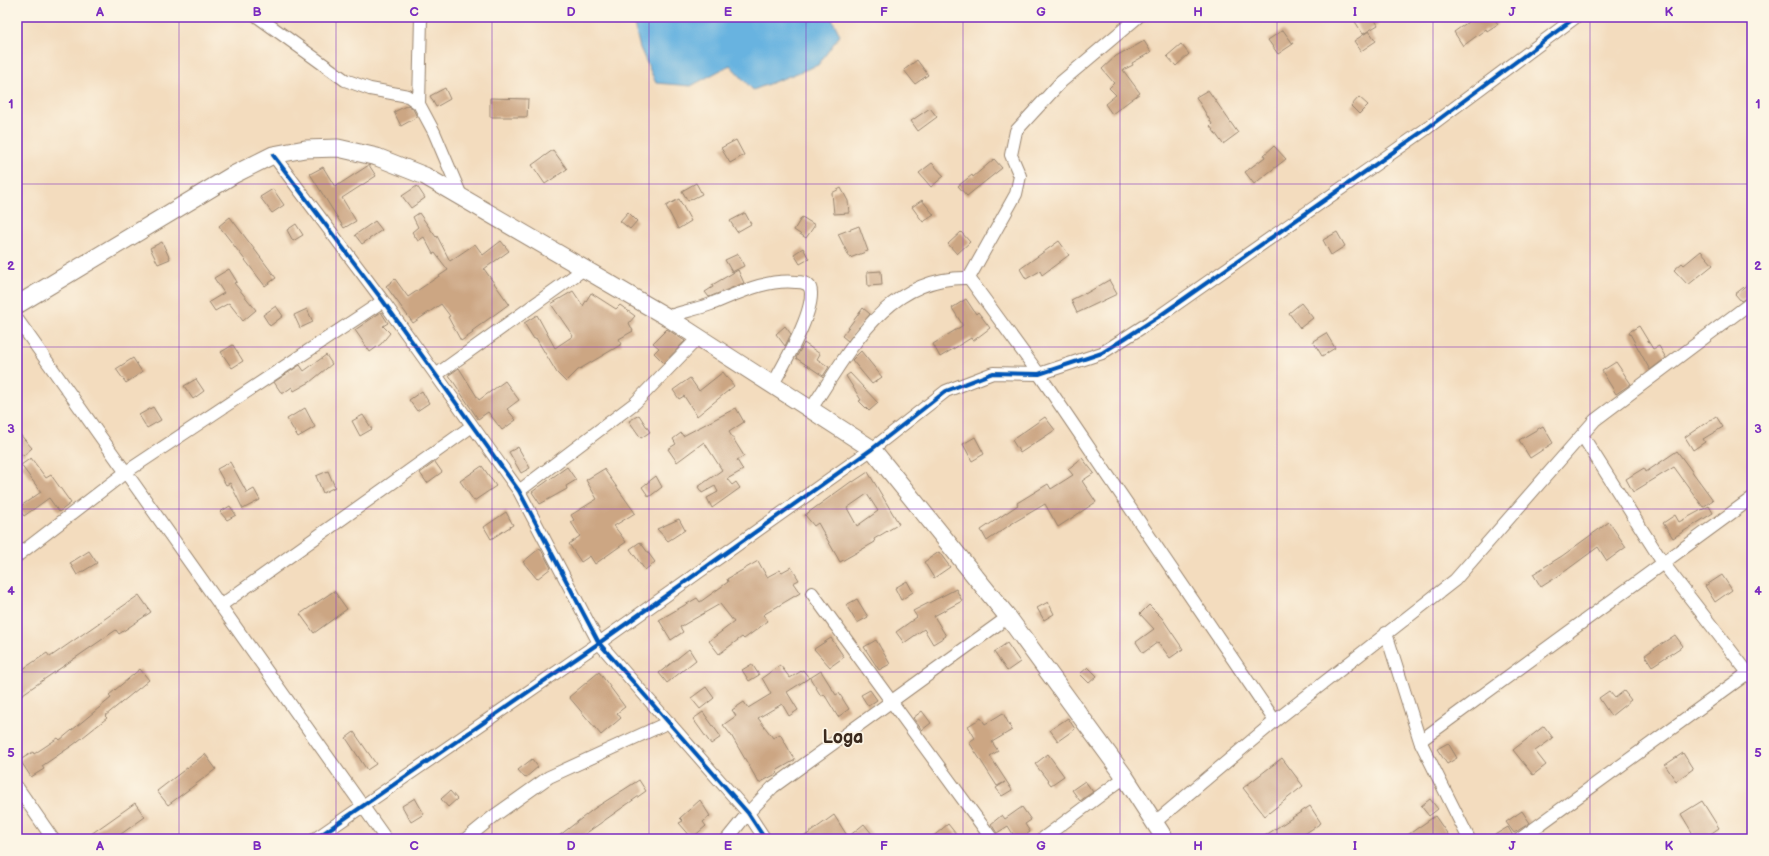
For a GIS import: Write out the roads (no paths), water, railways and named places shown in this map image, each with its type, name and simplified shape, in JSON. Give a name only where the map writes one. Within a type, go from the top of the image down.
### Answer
[{"type":"main road","points":[[17,305],[233,175],[273,155],[305,149],[338,148],[377,157],[425,176],[667,317],[872,449],[1008,617],[1125,777],[1165,839]]},
{"type":"street","points":[[258,17],[345,80],[370,89],[408,96],[419,104],[434,132],[462,198]]},
{"type":"street","points":[[419,104],[421,17]]},
{"type":"street","points":[[969,278],[1016,194],[1020,176],[1011,155],[1016,131],[1062,82],[1138,17]]},
{"type":"street","points":[[315,839],[600,643],[872,449],[946,391],[993,373],[1039,374],[1102,353],[1158,317],[1426,129],[1576,17]]},
{"type":"street","points":[[273,155],[383,301],[519,491],[600,643],[748,813],[765,839]]},
{"type":"street","points":[[436,375],[584,269]]},
{"type":"street","points":[[811,409],[862,332],[886,308],[907,292],[954,277],[969,278]]},
{"type":"street","points":[[969,278],[1039,374],[1275,721]]},
{"type":"street","points":[[667,317],[711,304],[724,297],[758,286],[782,280],[804,282],[810,287],[811,293],[805,321],[772,386]]},
{"type":"street","points":[[17,556],[126,472],[383,301]]},
{"type":"street","points":[[1154,823],[1275,721],[1455,580],[1595,420],[1752,302]]},
{"type":"street","points":[[17,318],[386,839]]},
{"type":"street","points":[[519,491],[635,403],[699,337]]},
{"type":"street","points":[[220,606],[472,426]]},
{"type":"street","points":[[1520,839],[1751,673],[1663,563],[1582,435]]},
{"type":"street","points":[[1420,741],[1752,498]]},
{"type":"street","points":[[812,593],[992,839]]},
{"type":"street","points":[[727,839],[748,813],[773,787],[1008,617]]},
{"type":"street","points":[[1386,633],[1420,741],[1469,839]]},
{"type":"street","points":[[466,839],[494,816],[549,777],[669,722]]},
{"type":"street","points":[[1042,839],[1125,777]]},
{"type":"street","points":[[17,786],[54,839]]},
{"type":"water","points":[[635,17],[831,17],[840,35],[818,65],[753,90],[730,65],[691,86],[656,83],[640,48],[633,20]]},
{"type":"district","name":"Loga","points":[[843,737]]}]
